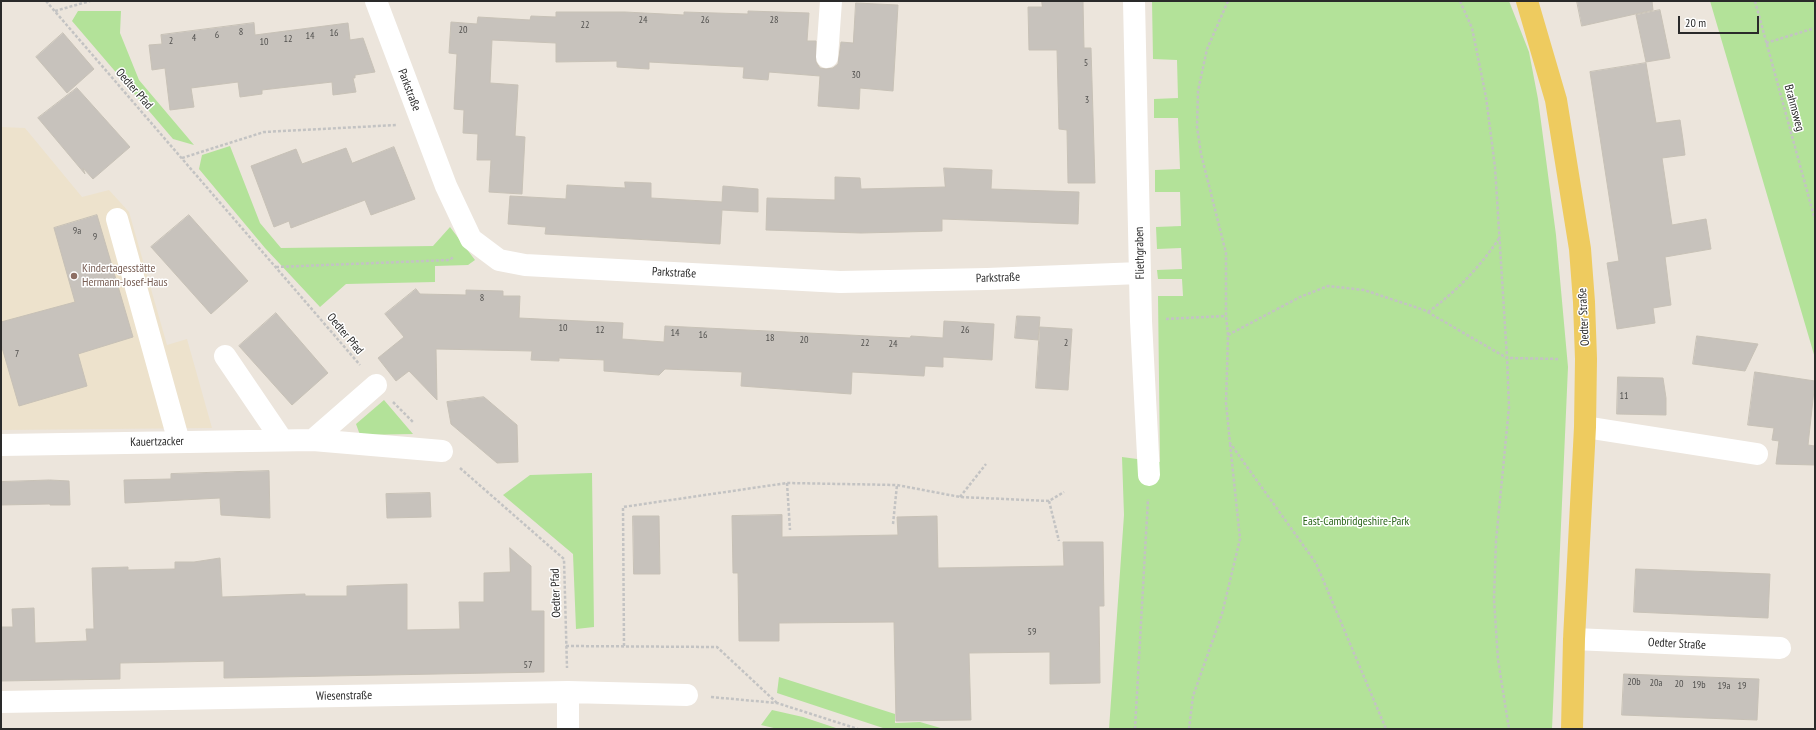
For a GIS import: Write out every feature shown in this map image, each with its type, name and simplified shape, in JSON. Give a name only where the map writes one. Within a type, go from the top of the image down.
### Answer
[{"type":"main road","name":"Oedter Straße","points":[[1527,1],[1556,100],[1580,250],[1586,359],[1585,427],[1574,639],[1572,729]]},
{"type":"street","name":"Parkstraße","points":[[376,1],[446,186],[472,239],[499,260],[525,265],[840,282],[987,279],[1140,273]]},
{"type":"street","points":[[827,57],[831,1]]},
{"type":"street","name":"Fliethgraben","points":[[1134,1],[1141,320],[1149,475]]},
{"type":"street","points":[[117,219],[179,442]]},
{"type":"street","points":[[225,356],[282,440]]},
{"type":"street","points":[[313,440],[376,385]]},
{"type":"street","points":[[1585,427],[1757,454]]},
{"type":"street","name":"Kauertzacker","points":[[1,445],[313,440],[442,451]]},
{"type":"street","name":"Oedter Straße","points":[[1574,639],[1780,648]]},
{"type":"street","points":[[568,692],[568,729]]},
{"type":"street","name":"Wiesenstraße","points":[[1,702],[568,692],[687,695]]},
{"type":"path","name":"Oedter Pfad","points":[[46,1],[376,385],[414,424]]},
{"type":"path","points":[[55,11],[90,1]]},
{"type":"path","points":[[1189,729],[1193,696],[1222,614],[1240,539],[1226,403],[1228,335],[1226,316],[1226,253],[1201,154],[1197,126],[1198,91],[1207,49],[1228,1]]},
{"type":"path","points":[[1460,1],[1472,28],[1486,97],[1495,167],[1500,237],[1509,407],[1496,541],[1494,599],[1498,660],[1509,729]]},
{"type":"path","name":"Brahmsweg","points":[[1754,1],[1815,220]]},
{"type":"path","points":[[1766,43],[1815,28]]},
{"type":"path","points":[[182,158],[264,132],[422,124]]},
{"type":"path","points":[[1428,312],[1450,297],[1471,276],[1500,237]]},
{"type":"path","points":[[276,267],[450,260],[472,239]]},
{"type":"path","points":[[1228,335],[1300,297],[1328,286],[1364,290],[1428,312],[1507,358],[1586,359]]},
{"type":"path","points":[[1141,320],[1226,316]]},
{"type":"path","points":[[1230,443],[1316,563],[1386,729]]},
{"type":"path","name":"Oedter Pfad","points":[[442,451],[564,559],[568,692]]},
{"type":"path","points":[[960,498],[986,464]]},
{"type":"path","points":[[1135,729],[1149,475]]},
{"type":"path","points":[[624,646],[623,507],[787,483],[897,485],[960,498],[1049,501],[1064,492]]},
{"type":"path","points":[[787,483],[790,530]]},
{"type":"path","points":[[893,524],[897,485]]},
{"type":"path","points":[[1049,501],[1059,541]]},
{"type":"path","points":[[566,646],[717,648],[777,703]]},
{"type":"path","points":[[687,695],[777,703],[858,729]]},
{"type":"shaded area","name":"Kindertagesstätte Hermann-Josef-Haus","points":[[1,127],[25,128],[82,197],[109,190],[129,212],[167,345],[187,339],[212,428],[1,430]]},
{"type":"green space","name":"East-Cambridgeshire-Park","points":[[1152,1],[1509,1],[1529,52],[1538,99],[1556,235],[1568,367],[1552,729],[1109,729],[1124,515],[1122,457],[1160,462],[1158,296],[1183,296],[1182,279],[1158,279],[1157,270],[1182,269],[1181,248],[1157,249],[1156,227],[1181,226],[1180,192],[1155,192],[1155,170],[1180,169],[1178,118],[1154,118],[1154,99],[1178,98],[1177,60],[1153,59]]},
{"type":"green space","points":[[1710,1],[1815,1],[1815,358]]},
{"type":"green space","points":[[78,11],[121,11],[120,33],[139,80],[194,145],[173,139],[72,21]]},
{"type":"green space","points":[[230,146],[260,223],[281,248],[433,246],[450,227],[475,260],[468,265],[435,266],[435,282],[346,284],[320,307],[265,248],[199,169],[202,155]]},
{"type":"green space","points":[[384,400],[413,434],[360,435],[356,424]]},
{"type":"green space","points":[[592,473],[594,627],[576,629],[573,554],[503,495],[530,475]]},
{"type":"green space","points":[[779,677],[895,714],[895,723],[920,722],[944,729],[886,729],[777,693]]},
{"type":"green space","points":[[772,710],[803,717],[839,729],[778,729],[761,725]]},
{"type":"building","points":[[1042,1],[1083,1],[1084,48],[1091,48],[1095,183],[1068,183],[1067,130],[1059,129],[1057,50],[1029,50],[1028,7],[1042,7]]},
{"type":"building","points":[[1577,1],[1652,1],[1653,10],[1582,26]]},
{"type":"building","points":[[856,3],[898,5],[893,91],[860,88],[859,109],[818,106],[820,76],[769,72],[768,80],[743,78],[744,67],[649,62],[649,69],[617,67],[617,61],[556,62],[556,43],[492,40],[490,83],[518,85],[515,136],[525,137],[522,194],[489,192],[491,160],[477,160],[478,134],[463,133],[464,110],[454,109],[457,54],[449,53],[451,22],[477,24],[478,17],[530,20],[531,16],[556,17],[556,12],[625,12],[684,15],[684,12],[748,14],[748,11],[809,13],[807,41],[816,41],[816,62],[820,68],[826,69],[833,68],[838,64],[841,42],[853,43]]},
{"type":"building","points":[[1660,10],[1670,58],[1646,62],[1636,15]]},
{"type":"building","points":[[254,23],[255,35],[348,23],[350,40],[363,38],[375,72],[355,75],[355,78],[353,78],[356,92],[333,95],[332,82],[262,90],[262,94],[240,97],[238,82],[191,88],[194,107],[170,110],[165,68],[152,70],[149,45],[162,44],[161,35]]},
{"type":"building","points":[[63,33],[94,69],[67,93],[36,57]]},
{"type":"building","points":[[1646,63],[1656,123],[1680,120],[1685,155],[1662,158],[1672,225],[1706,219],[1711,249],[1665,257],[1671,305],[1653,308],[1655,323],[1617,329],[1607,263],[1619,261],[1590,72]]},
{"type":"building","points":[[77,88],[130,147],[93,179],[83,168],[85,174],[38,118]]},
{"type":"building","points":[[394,147],[415,199],[371,215],[365,200],[291,228],[289,221],[274,227],[251,166],[296,149],[302,164],[346,148],[352,163]]},
{"type":"building","points":[[944,168],[992,170],[991,189],[1079,192],[1078,224],[942,219],[942,231],[861,233],[766,230],[767,198],[835,200],[835,177],[860,178],[861,189],[945,187]]},
{"type":"building","points":[[625,182],[651,183],[651,198],[722,202],[723,186],[758,189],[758,212],[722,210],[720,244],[545,234],[546,227],[508,224],[510,196],[566,199],[567,185],[625,188]]},
{"type":"building","points":[[97,215],[133,337],[78,354],[87,386],[19,406],[1,344],[1,322],[75,302],[54,228]]},
{"type":"building","points":[[189,215],[248,281],[211,314],[151,247]]},
{"type":"building","points":[[416,289],[420,294],[466,295],[466,290],[503,291],[503,296],[520,296],[519,318],[623,323],[622,339],[664,342],[665,326],[910,338],[911,336],[943,338],[944,321],[994,324],[992,360],[943,357],[943,367],[925,366],[924,376],[852,372],[851,394],[741,386],[742,372],[665,369],[659,375],[604,371],[604,360],[559,358],[559,361],[531,360],[532,351],[436,349],[437,400],[409,371],[396,381],[378,358],[404,337],[385,314]]},
{"type":"building","points":[[276,313],[328,373],[292,405],[239,346]]},
{"type":"building","points":[[1017,316],[1040,317],[1038,340],[1015,338]]},
{"type":"building","points":[[1040,327],[1072,329],[1068,390],[1036,388]]},
{"type":"building","points":[[1697,336],[1758,344],[1745,371],[1693,364]]},
{"type":"building","points":[[1755,372],[1815,381],[1808,445],[1815,446],[1815,465],[1776,464],[1779,441],[1772,440],[1774,428],[1748,425]]},
{"type":"building","points":[[1618,377],[1663,378],[1666,398],[1666,415],[1617,414]]},
{"type":"building","points":[[484,397],[517,425],[518,462],[497,463],[451,424],[447,402]]},
{"type":"building","points":[[269,471],[270,518],[221,515],[220,498],[125,503],[124,480],[171,479],[171,474]]},
{"type":"building","points":[[50,480],[69,481],[70,505],[1,505],[1,482]]},
{"type":"building","points":[[430,493],[431,517],[387,518],[386,494]]},
{"type":"building","points":[[782,515],[782,537],[898,535],[897,517],[937,516],[938,568],[1064,566],[1063,542],[1103,542],[1104,606],[1099,606],[1100,683],[1050,684],[1050,652],[969,653],[971,720],[896,721],[894,622],[779,623],[779,641],[739,641],[738,573],[733,573],[732,516]]},
{"type":"building","points":[[633,516],[659,516],[660,574],[634,574]]},
{"type":"building","points":[[510,548],[531,566],[531,611],[544,611],[544,672],[224,678],[224,661],[120,663],[120,679],[1,681],[1,627],[13,627],[12,609],[34,608],[35,643],[87,641],[86,629],[94,629],[92,568],[128,567],[128,570],[175,569],[175,562],[194,562],[220,558],[222,597],[305,594],[305,596],[347,596],[347,586],[407,584],[407,630],[460,629],[459,602],[484,602],[484,573],[510,572]]},
{"type":"building","points":[[1636,569],[1770,574],[1768,618],[1634,612]]},
{"type":"building","points":[[1624,674],[1759,679],[1757,720],[1622,715]]},
{"type":"place","name":"Kindertagesstätte Hermann-Josef-Haus","points":[[74,276]]}]
